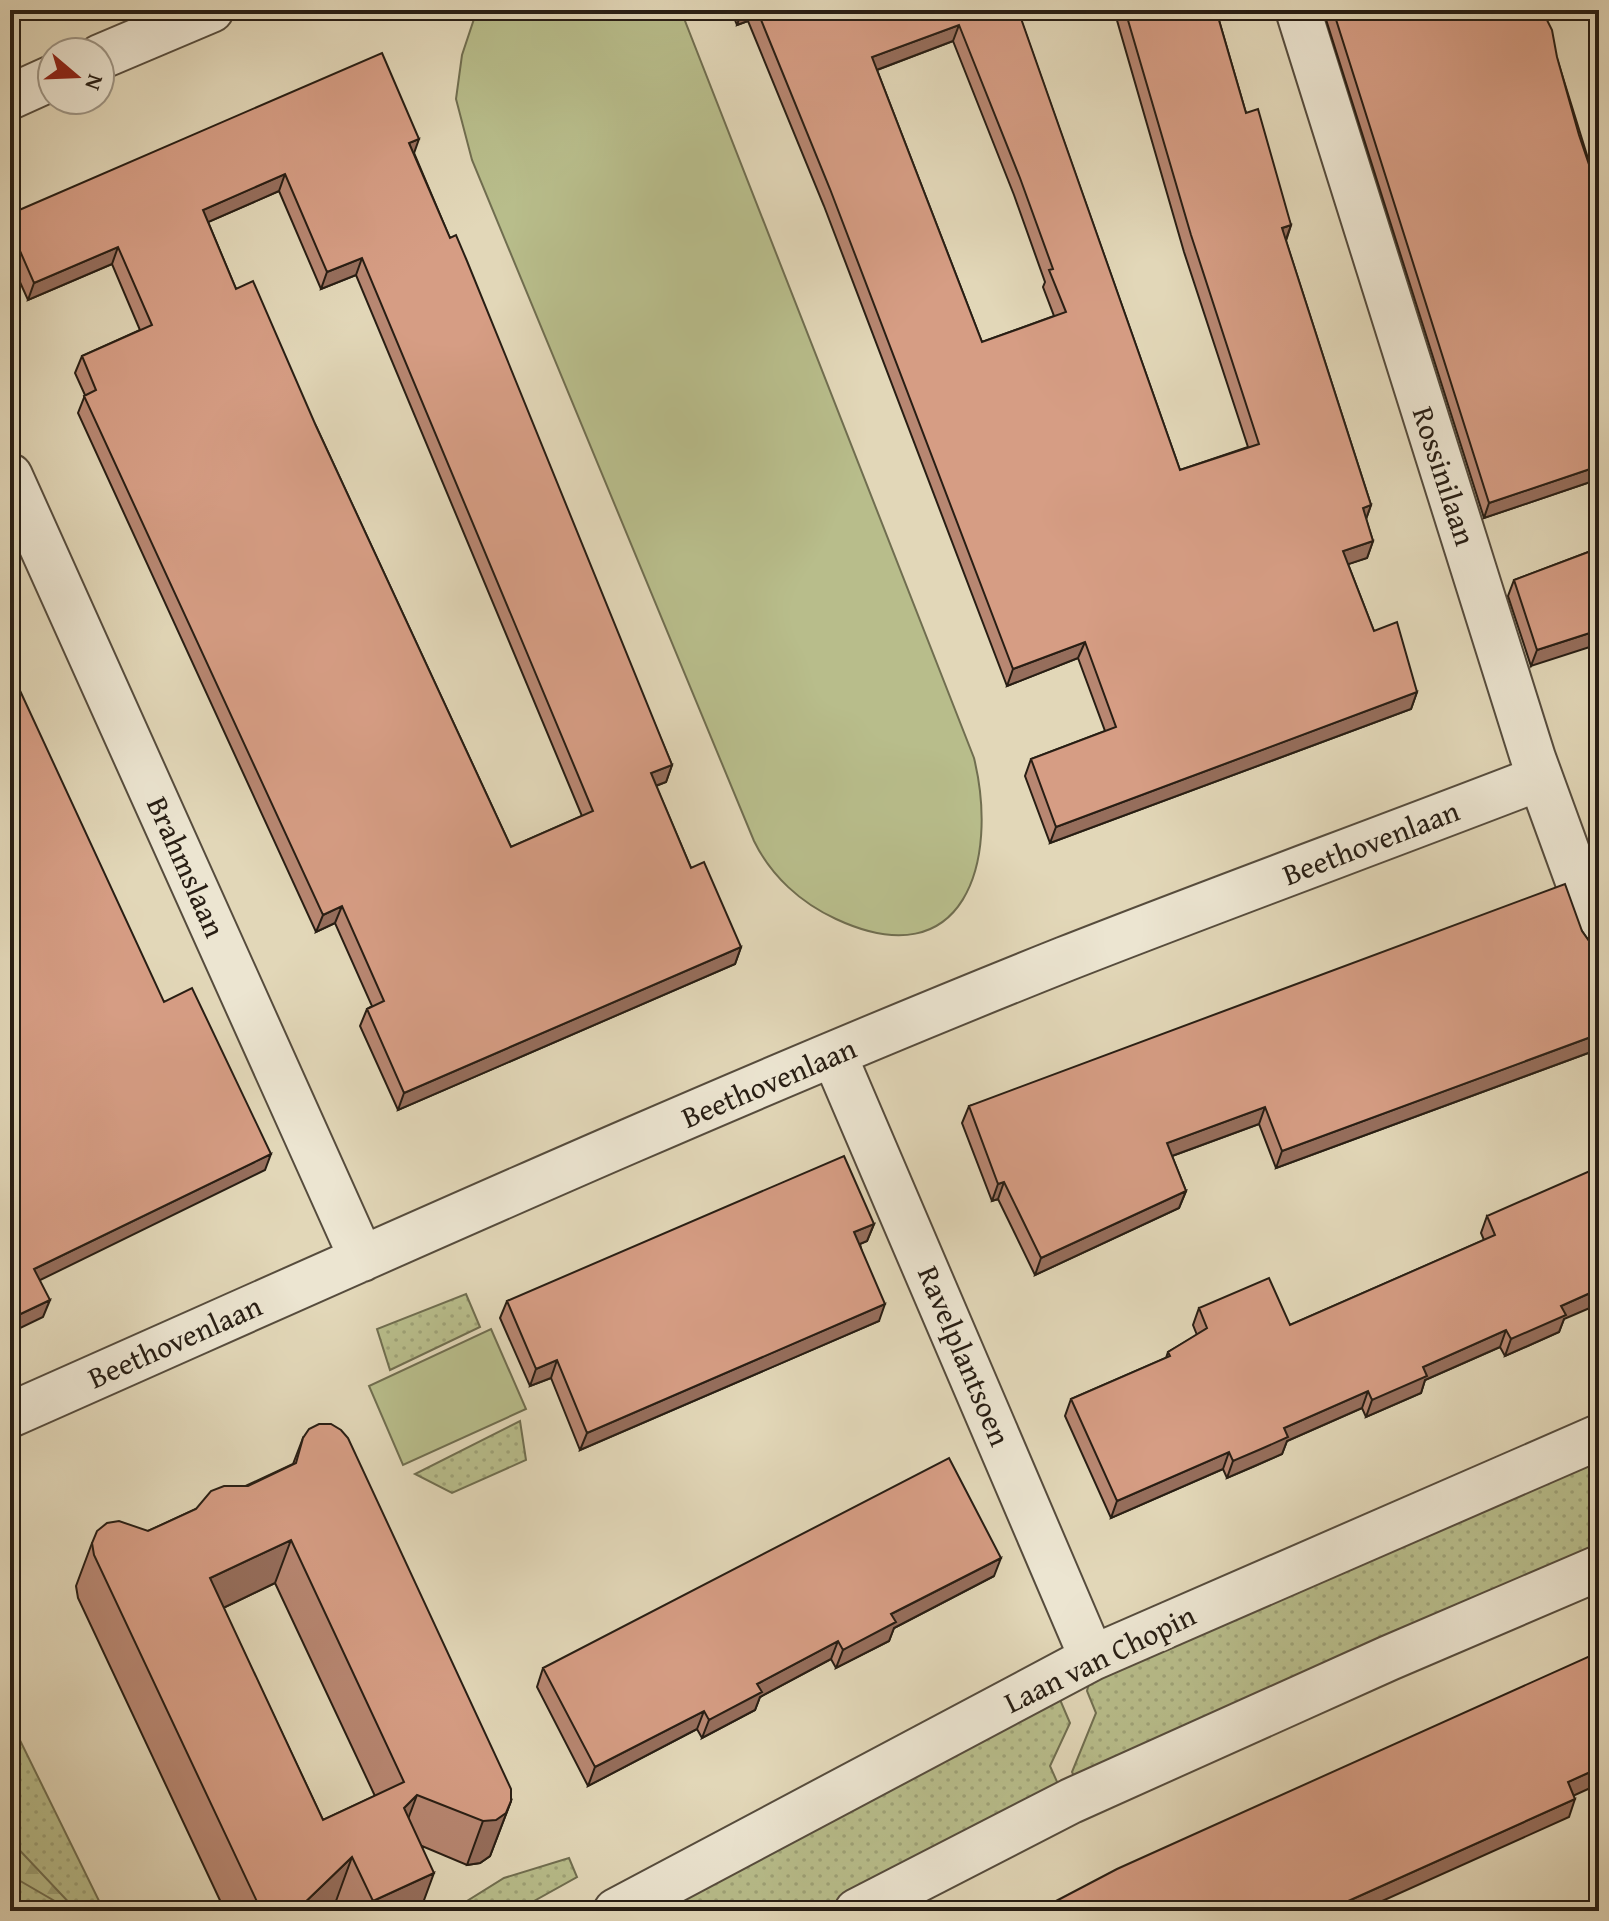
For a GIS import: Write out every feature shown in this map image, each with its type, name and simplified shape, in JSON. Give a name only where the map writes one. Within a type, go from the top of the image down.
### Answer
[{"type":"street","points":[[116,50],[211,10]]},
{"type":"street","name":"Rossinilaan","points":[[1298,10],[1540,778],[1599,939]]},
{"type":"street","points":[[10,97],[36,85]]},
{"type":"street","name":"Brahmslaan","points":[[10,476],[362,1259]]},
{"type":"street","name":"Beethovenlaan","points":[[10,1415],[834,1055],[1066,959],[1540,778]]},
{"type":"street","name":"Ravelplantsoen","points":[[834,1055],[1092,1658]]},
{"type":"street","name":"Laan van Chopin","points":[[616,1911],[1092,1658],[1599,1437]]},
{"type":"street","points":[[857,1911],[1071,1801],[1389,1658],[1599,1568]]},
{"type":"green space","points":[[477,10],[677,10],[685,21],[974,758],[981,797],[981,835],[975,870],[963,900],[943,922],[916,934],[880,934],[836,919],[788,887],[769,866],[754,841],[472,160],[456,99],[462,55]]},
{"type":"green space","points":[[466,1294],[480,1327],[390,1370],[377,1329]]},
{"type":"green space","points":[[491,1329],[526,1409],[403,1465],[369,1386]]},
{"type":"green space","points":[[520,1421],[526,1460],[452,1493],[415,1474]]},
{"type":"green space","points":[[1599,1460],[1599,1551],[1078,1785],[1072,1772],[1096,1713],[1087,1691],[1089,1683]]},
{"type":"green space","points":[[1058,1695],[1070,1723],[1050,1766],[1062,1793],[833,1911],[654,1911]]},
{"type":"green space","points":[[10,1720],[104,1911],[10,1911]]},
{"type":"green space","points":[[10,1840],[77,1911],[10,1875]]},
{"type":"green space","points":[[569,1858],[577,1877],[516,1911],[451,1911],[504,1878]]},
{"type":"building","points":[[757,10],[1018,10],[1180,470],[1259,444],[1191,235],[1125,10],[1216,10],[1246,113],[1258,109],[1291,225],[1282,228],[1371,505],[1363,508],[1373,541],[1343,551],[1374,631],[1397,622],[1417,692],[1056,827],[1031,759],[1116,727],[1085,642],[1013,669],[830,189]],"holes":[[[959,25],[1053,269],[1049,270],[1066,312],[982,342],[872,57]]]},
{"type":"building","points":[[1333,10],[1542,10],[1552,30],[1579,135],[1599,194],[1599,466],[1489,503]]},
{"type":"building","points":[[382,53],[419,139],[409,143],[450,238],[456,235],[467,261],[672,765],[651,773],[691,868],[704,862],[741,947],[404,1093],[367,1009],[384,1001],[342,906],[323,915],[84,396],[96,390],[82,356],[152,325],[118,247],[34,283],[10,228],[10,214]],"holes":[[[285,174],[327,272],[362,258],[593,811],[511,847],[316,426],[253,281],[236,289],[203,210]]]},
{"type":"building","points":[[1599,548],[1599,630],[1537,650],[1514,580]]},
{"type":"building","points":[[10,669],[164,1002],[192,988],[271,1154],[34,1269],[50,1300],[10,1319]]},
{"type":"building","points":[[1565,884],[1582,931],[1589,941],[1599,945],[1599,1034],[1282,1151],[1265,1107],[1167,1143],[1186,1191],[1041,1258],[1004,1182],[998,1184],[969,1106]]},
{"type":"building","points":[[844,1156],[874,1224],[854,1232],[885,1304],[587,1433],[557,1360],[536,1369],[507,1301]]},
{"type":"building","points":[[1599,1167],[1599,1289],[1561,1306],[1566,1315],[1511,1339],[1506,1330],[1423,1367],[1427,1376],[1372,1400],[1368,1391],[1284,1428],[1288,1437],[1261,1449],[1233,1461],[1229,1452],[1117,1501],[1071,1399],[1170,1356],[1168,1352],[1207,1328],[1199,1308],[1269,1278],[1290,1325],[1495,1235],[1487,1216]]},
{"type":"building","points":[[319,1424],[331,1424],[348,1438],[511,1789],[511,1801],[506,1813],[496,1820],[483,1821],[417,1795],[404,1808],[434,1873],[373,1901],[352,1857],[296,1911],[264,1911],[94,1555],[92,1543],[97,1531],[107,1523],[119,1521],[148,1531],[196,1509],[211,1491],[224,1486],[248,1486],[296,1463],[309,1429]],"holes":[[[291,1540],[404,1782],[323,1820],[210,1578]]]},
{"type":"building","points":[[949,1458],[1001,1558],[891,1614],[896,1622],[843,1650],[838,1641],[757,1684],[762,1692],[709,1720],[704,1711],[595,1767],[543,1668]]},
{"type":"building","points":[[1599,1652],[1599,1768],[1568,1782],[1575,1799],[1326,1911],[1037,1911],[1117,1869]]}]
